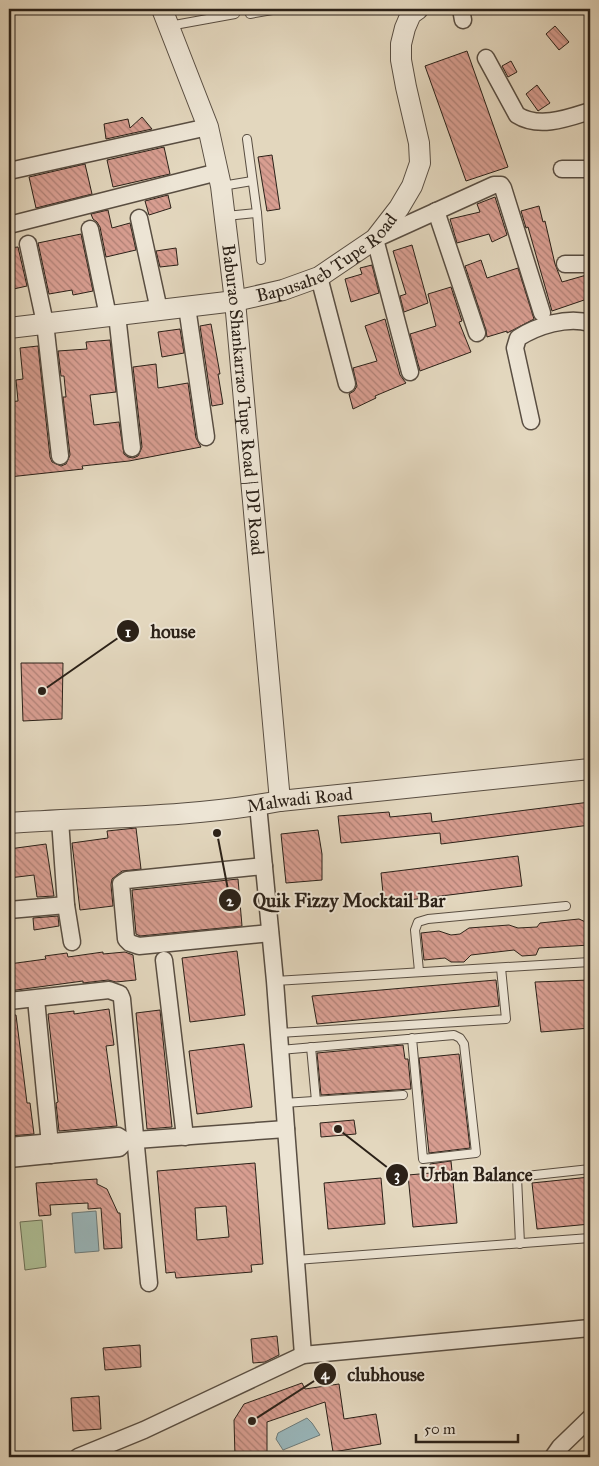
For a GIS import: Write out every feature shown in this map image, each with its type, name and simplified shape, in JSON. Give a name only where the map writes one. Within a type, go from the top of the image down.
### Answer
[{"type":"street","name":"Bapusaheb Tupe Road","points":[[9,328],[235,301],[283,290],[319,277],[375,239],[399,208],[412,186],[420,163],[419,143],[406,87],[401,44],[411,14],[418,9]]},
{"type":"street","name":"Baburao Shankarrao Tupe Road | DP Road","points":[[166,17],[208,127],[219,179],[235,301],[280,801]]},
{"type":"street","points":[[486,58],[518,115],[525,120],[563,120],[590,111]]},
{"type":"street","points":[[9,171],[208,127]]},
{"type":"street","points":[[562,169],[590,169]]},
{"type":"street","points":[[9,225],[219,179]]},
{"type":"street","points":[[410,372],[375,239],[494,185],[501,185],[514,219],[542,313]]},
{"type":"street","points":[[436,211],[477,333]]},
{"type":"street","points":[[139,218],[159,310]]},
{"type":"street","points":[[90,229],[112,316],[132,448]]},
{"type":"street","points":[[28,244],[45,323],[60,456]]},
{"type":"street","points":[[565,264],[590,264]]},
{"type":"street","points":[[319,277],[347,384]]},
{"type":"street","points":[[187,307],[206,437]]},
{"type":"street","points":[[531,421],[515,348],[518,338],[526,332],[551,324],[574,320],[590,323]]},
{"type":"street","name":"Malwadi Road","points":[[9,823],[179,813],[590,769]]},
{"type":"street","points":[[258,805],[275,981],[302,1355]]},
{"type":"street","points":[[60,820],[66,905],[72,942]]},
{"type":"street","points":[[264,866],[127,880],[121,884],[125,931],[126,939],[130,943],[139,946],[270,933]]},
{"type":"street","points":[[9,910],[66,905]]},
{"type":"street","points":[[164,960],[185,1137]]},
{"type":"street","points":[[9,1001],[109,990],[120,994],[131,1141],[149,1283]]},
{"type":"street","points":[[36,998],[50,1149]]},
{"type":"street","points":[[9,1146],[50,1149],[119,1148],[131,1141],[286,1128]]},
{"type":"street","points":[[9,1159],[50,1149]]},
{"type":"street","points":[[78,1457],[144,1430],[302,1355],[590,1328]]},
{"type":"street","points":[[553,1457],[560,1447],[590,1418]]},
{"type":"lane","points":[[166,17],[235,14],[234,9]]},
{"type":"lane","points":[[250,9],[250,14],[278,9]]},
{"type":"lane","points":[[247,140],[261,260]]},
{"type":"lane","points":[[219,179],[252,181]]},
{"type":"lane","points":[[224,216],[257,213]]},
{"type":"lane","points":[[419,971],[415,930],[418,922],[428,919],[566,906]]},
{"type":"lane","points":[[275,981],[590,962]]},
{"type":"lane","points":[[279,1033],[506,1020],[501,968]]},
{"type":"lane","points":[[280,1050],[412,1038],[454,1035],[460,1038],[464,1044],[476,1153],[423,1159],[412,1038]]},
{"type":"lane","points":[[311,1047],[316,1101]]},
{"type":"lane","points":[[284,1103],[403,1095]]},
{"type":"lane","points":[[520,1244],[516,1177],[590,1169]]},
{"type":"lane","points":[[296,1260],[590,1238]]},
{"type":"green space","points":[[42,1220],[46,1267],[25,1270],[20,1222]]},
{"type":"water","points":[[96,1211],[99,1251],[75,1253],[72,1213]]},
{"type":"water","points":[[307,1418],[320,1435],[283,1450],[276,1439],[278,1433]]},
{"type":"building","points":[[555,26],[569,42],[559,50],[546,34]]},
{"type":"building","points":[[467,51],[508,167],[466,181],[425,66]]},
{"type":"building","points":[[511,61],[517,72],[508,77],[502,66]]},
{"type":"building","points":[[537,85],[550,103],[538,111],[526,94]]},
{"type":"building","points":[[142,117],[152,129],[106,139],[104,124],[128,119],[130,128]]},
{"type":"building","points":[[164,147],[170,174],[113,187],[107,160]]},
{"type":"building","points":[[272,155],[280,209],[267,211],[258,157]]},
{"type":"building","points":[[85,164],[92,194],[36,208],[29,177]]},
{"type":"building","points":[[168,195],[171,208],[149,215],[145,201]]},
{"type":"building","points":[[495,197],[507,235],[492,242],[489,234],[457,243],[450,219],[480,212],[477,204]]},
{"type":"building","points":[[539,206],[562,282],[590,274],[590,298],[552,311],[528,227],[526,228],[521,211]]},
{"type":"building","points":[[108,210],[112,228],[130,223],[136,250],[106,257],[100,227],[91,214]]},
{"type":"building","points":[[81,234],[93,291],[73,295],[72,290],[49,294],[38,243]]},
{"type":"building","points":[[412,245],[428,303],[404,312],[400,296],[406,294],[393,251]]},
{"type":"building","points":[[18,247],[27,286],[9,290],[9,248]]},
{"type":"building","points":[[176,248],[178,265],[160,267],[156,251]]},
{"type":"building","points":[[481,260],[487,278],[518,268],[534,319],[507,333],[507,331],[487,337],[465,266]]},
{"type":"building","points":[[372,265],[379,293],[351,302],[345,279],[362,274],[360,268]]},
{"type":"building","points":[[451,287],[462,321],[459,322],[471,352],[420,371],[410,334],[436,326],[428,294]]},
{"type":"building","points":[[385,319],[400,375],[406,383],[375,396],[376,398],[353,409],[349,394],[357,386],[353,368],[377,361],[365,326]]},
{"type":"building","points":[[211,324],[223,404],[212,406],[200,326]]},
{"type":"building","points":[[180,329],[184,353],[162,357],[158,332]]},
{"type":"building","points":[[110,340],[116,392],[90,395],[94,425],[119,422],[124,454],[133,458],[138,456],[142,447],[133,367],[156,364],[158,388],[188,383],[196,438],[201,447],[129,461],[82,466],[83,469],[9,477],[9,402],[18,401],[16,380],[23,379],[20,348],[38,346],[50,457],[52,462],[61,466],[66,464],[70,455],[63,397],[66,397],[64,376],[61,376],[58,351],[87,349],[86,342]]},
{"type":"building","points":[[21,663],[63,663],[62,719],[23,721]]},
{"type":"building","points":[[590,802],[590,825],[441,844],[440,833],[341,843],[338,816],[389,812],[390,817],[431,813],[432,822]]},
{"type":"building","points":[[136,828],[141,869],[122,871],[112,879],[113,906],[80,910],[72,843],[108,838],[107,831]]},
{"type":"building","points":[[318,830],[322,854],[322,880],[286,883],[281,834]]},
{"type":"building","points":[[46,844],[54,896],[37,897],[34,875],[9,878],[9,849]]},
{"type":"building","points":[[518,856],[522,886],[384,903],[381,873]]},
{"type":"building","points":[[238,879],[242,926],[140,936],[136,934],[132,890]]},
{"type":"building","points":[[58,916],[59,926],[34,930],[33,918]]},
{"type":"building","points":[[579,919],[590,924],[590,945],[539,948],[536,955],[522,956],[514,950],[471,955],[464,962],[451,962],[445,958],[424,960],[421,933],[439,931],[451,935],[460,934],[469,928],[509,925],[518,928],[537,927],[540,923]]},
{"type":"building","points":[[237,951],[245,1015],[190,1022],[182,958]]},
{"type":"building","points":[[103,952],[103,954],[125,952],[133,955],[136,980],[116,982],[108,980],[83,983],[83,981],[9,991],[9,964],[46,959],[45,956],[67,953],[68,957]]},
{"type":"building","points":[[496,980],[499,1006],[317,1024],[312,996]]},
{"type":"building","points":[[590,980],[590,1028],[541,1032],[535,982]]},
{"type":"building","points":[[109,1009],[114,1045],[106,1046],[117,1126],[59,1131],[56,1103],[58,1102],[48,1014],[74,1011],[74,1014]]},
{"type":"building","points":[[160,1010],[172,1127],[147,1129],[136,1013]]},
{"type":"building","points":[[9,1015],[16,1015],[27,1103],[30,1103],[34,1134],[9,1136]]},
{"type":"building","points":[[244,1044],[252,1107],[197,1114],[189,1051]]},
{"type":"building","points":[[403,1045],[405,1059],[408,1059],[411,1089],[321,1095],[317,1053]]},
{"type":"building","points":[[459,1054],[470,1148],[429,1153],[419,1058]]},
{"type":"building","points":[[354,1120],[356,1134],[321,1137],[320,1123]]},
{"type":"building","points":[[451,1161],[457,1223],[413,1227],[408,1175],[431,1173],[430,1164]]},
{"type":"building","points":[[255,1163],[263,1264],[251,1265],[252,1272],[176,1278],[175,1272],[166,1273],[157,1171]],"holes":[[[226,1206],[229,1237],[197,1240],[195,1208]]]},
{"type":"building","points":[[590,1177],[590,1224],[537,1229],[532,1183]]},
{"type":"building","points":[[381,1178],[385,1224],[328,1229],[324,1183]]},
{"type":"building","points":[[97,1179],[97,1184],[107,1189],[118,1213],[120,1213],[122,1248],[104,1249],[101,1208],[88,1209],[88,1203],[50,1205],[51,1215],[39,1216],[36,1183]]},
{"type":"building","points":[[277,1336],[279,1355],[265,1362],[253,1363],[251,1339]]},
{"type":"building","points":[[140,1345],[141,1367],[105,1370],[103,1348]]},
{"type":"building","points":[[302,1383],[305,1389],[339,1384],[344,1419],[376,1414],[381,1444],[333,1452],[325,1402],[267,1422],[267,1457],[235,1457],[234,1420],[244,1404]]},
{"type":"building","points":[[99,1396],[101,1429],[73,1431],[71,1398]]},
{"type":"place","name":"house","points":[[42,691]]},
{"type":"place","name":"Quik Fizzy Mocktail Bar","points":[[217,833]]},
{"type":"place","name":"Urban Balance","points":[[338,1129]]},
{"type":"place","name":"clubhouse","points":[[252,1421]]}]
